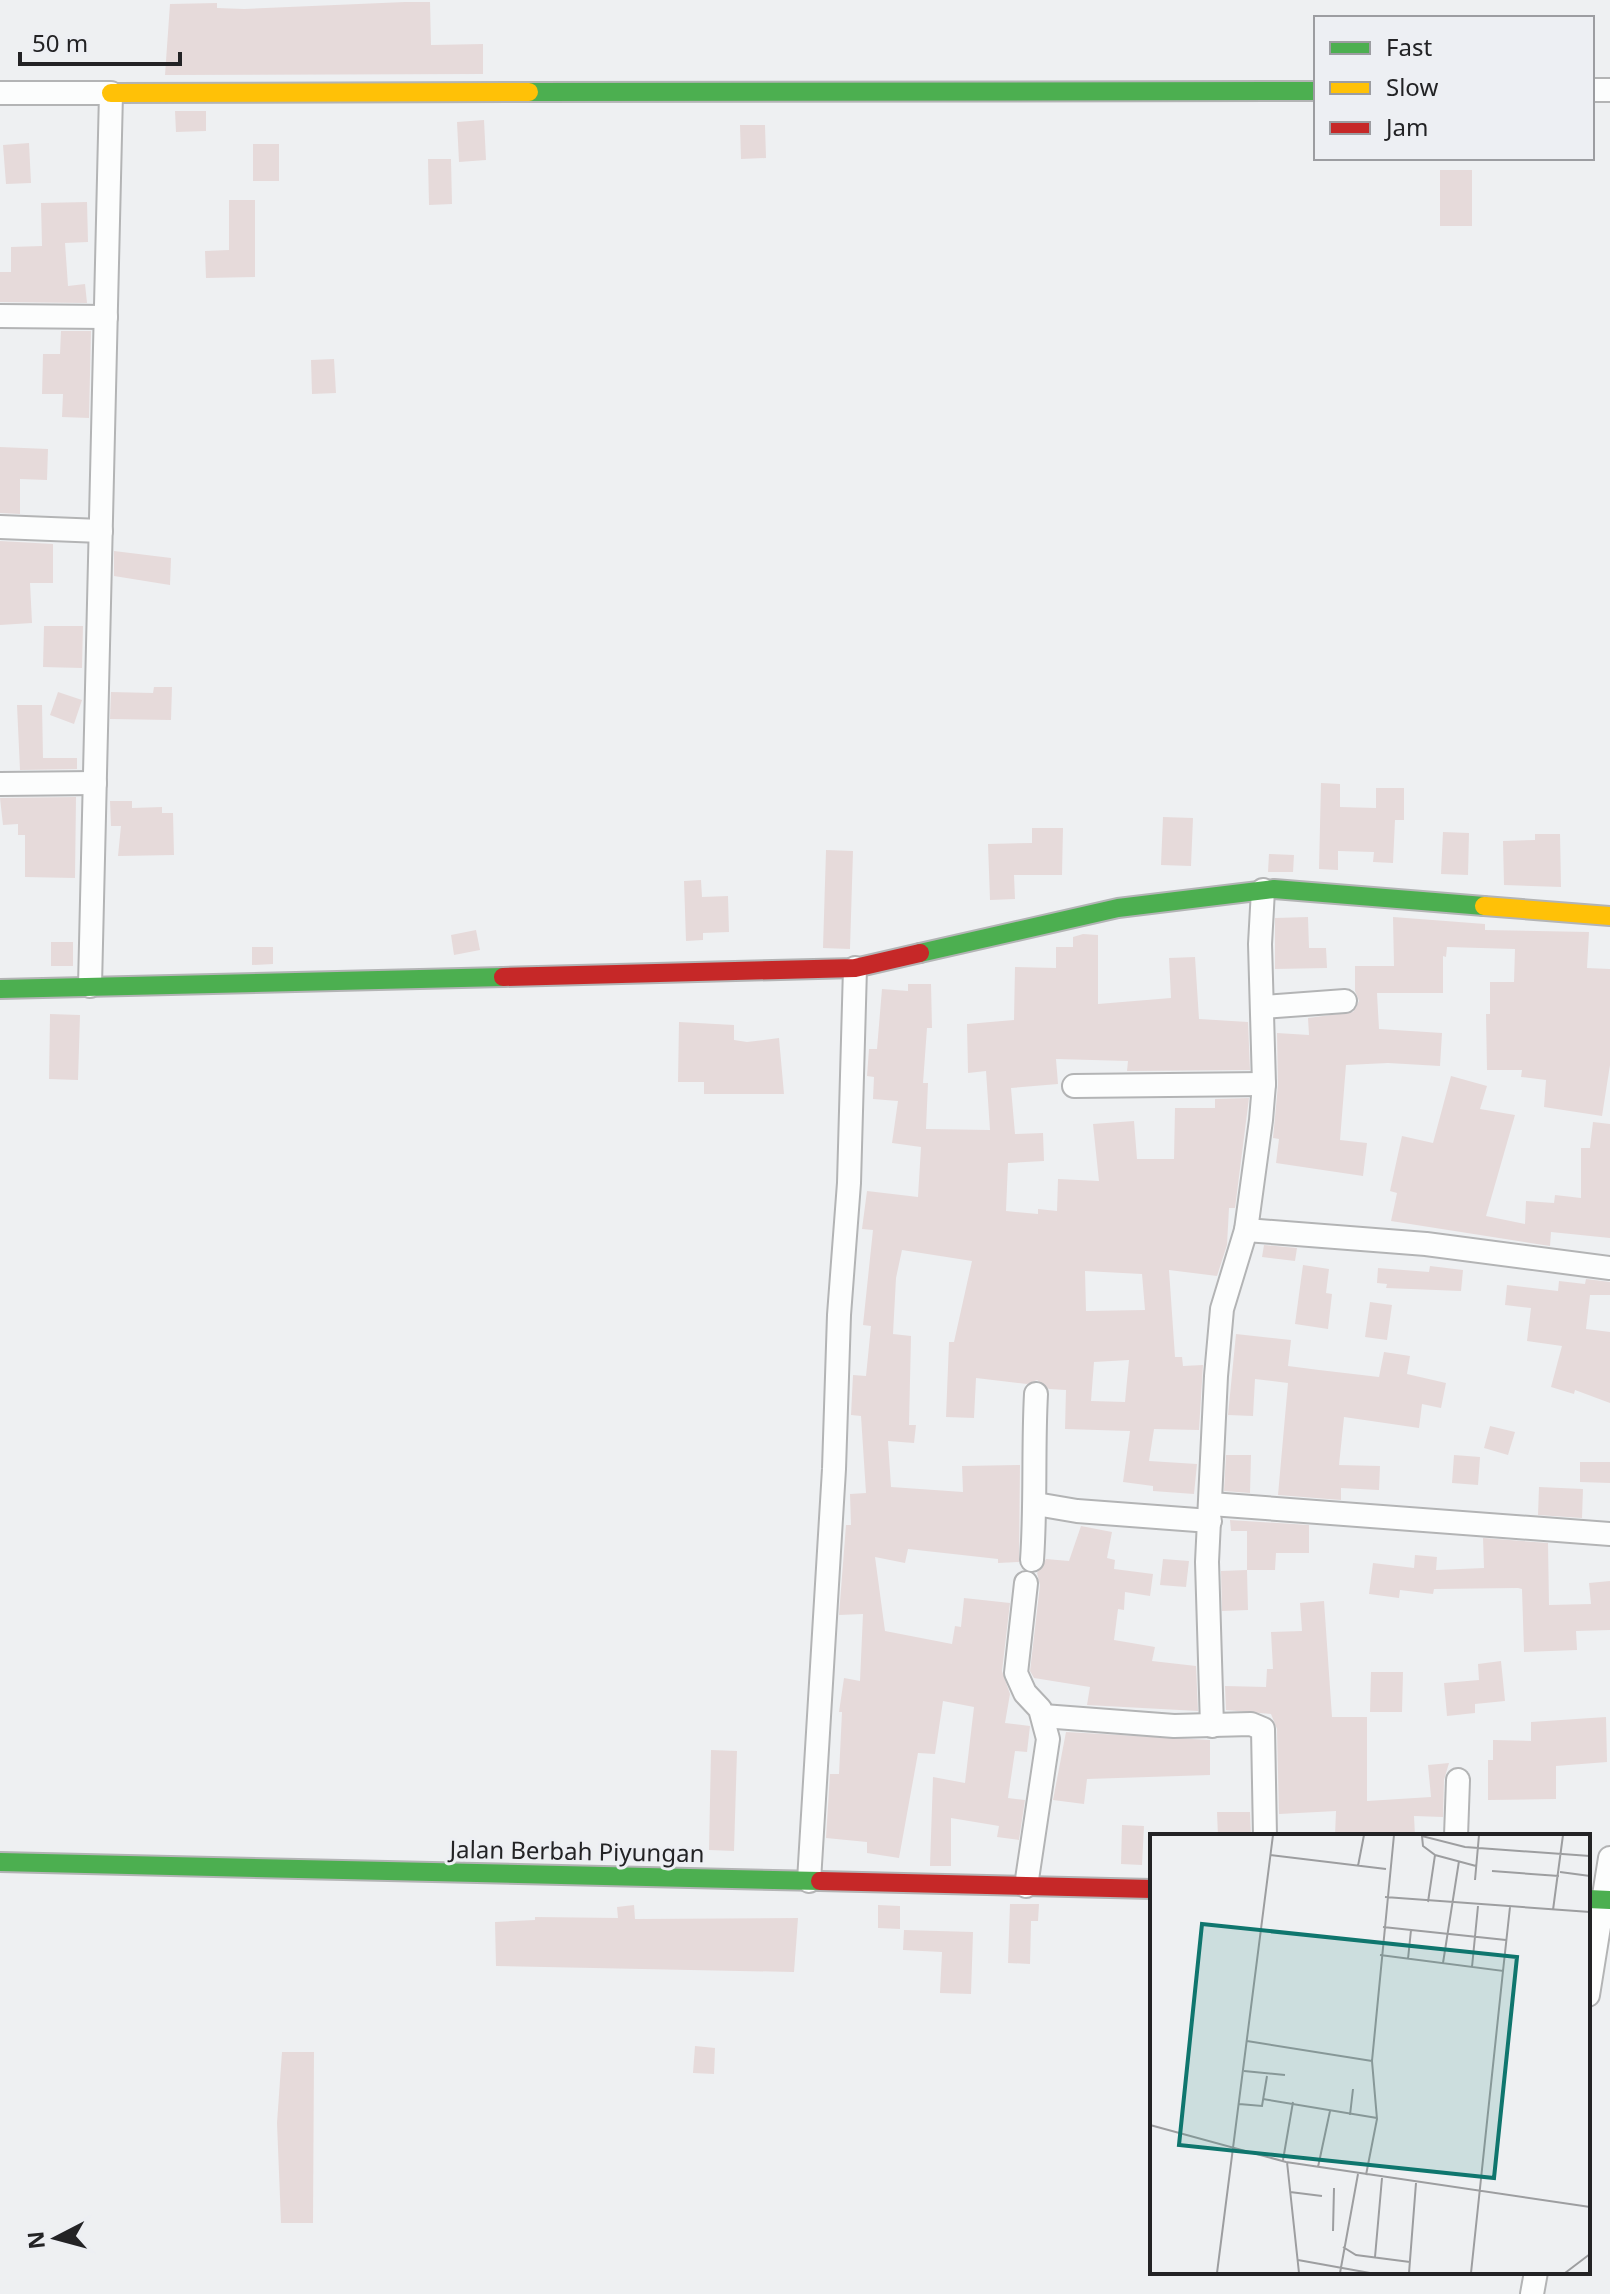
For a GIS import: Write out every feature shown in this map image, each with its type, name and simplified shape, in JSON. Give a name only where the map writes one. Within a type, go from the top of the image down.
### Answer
[{"type":"street","points":[[0,93],[1314,91]]},
{"type":"street","points":[[90,986],[111,93]]},
{"type":"street","points":[[0,316],[106,317]]},
{"type":"street","points":[[0,527],[101,531]]},
{"type":"street","points":[[0,784],[95,783]]},
{"type":"street","points":[[0,989],[855,968],[1118,908],[1263,890],[1610,916]]},
{"type":"street","points":[[1212,1726],[1207,1562],[1222,1309],[1246,1230],[1264,1084],[1263,890]]},
{"type":"street","points":[[809,1881],[834,1469],[839,1315],[849,1183],[855,968]]},
{"type":"street","points":[[1263,1007],[1345,1001]]},
{"type":"street","points":[[1074,1086],[1264,1084]]},
{"type":"street","points":[[1246,1230],[1426,1244],[1610,1268]]},
{"type":"street","points":[[1032,1560],[1036,1504],[1032,1452],[1036,1394]]},
{"type":"street","points":[[1036,1504],[1077,1511],[1210,1512],[1610,1534]]},
{"type":"street","points":[[1026,1583],[1016,1673],[1043,1716],[1048,1739],[1026,1886]]},
{"type":"street","points":[[1043,1716],[1212,1726],[1251,1724],[1263,1729],[1265,1834]]},
{"type":"street","points":[[1456,1834],[1458,1780]]},
{"type":"street","points":[[1590,1980],[1610,1858]]},
{"type":"street","name":"Jalan Berbah Piyungan","points":[[0,1862],[1150,1889]]},
{"type":"street","points":[[1532,2294],[1536,2274]]},
{"type":"building","points":[[430,2],[431,45],[483,44],[483,74],[165,75],[170,4],[217,3],[217,8],[244,9]]},
{"type":"building","points":[[175,111],[206,111],[206,131],[176,132]]},
{"type":"building","points":[[484,120],[486,160],[459,162],[457,122]]},
{"type":"building","points":[[740,125],[765,125],[766,158],[741,159]]},
{"type":"building","points":[[29,143],[31,183],[6,184],[3,145]]},
{"type":"building","points":[[253,144],[279,144],[279,181],[253,181]]},
{"type":"building","points":[[428,159],[451,159],[452,204],[429,205]]},
{"type":"building","points":[[1440,170],[1472,170],[1472,226],[1440,226]]},
{"type":"building","points":[[229,200],[255,200],[255,277],[206,278],[205,251],[229,250]]},
{"type":"building","points":[[87,202],[88,242],[65,243],[68,286],[85,284],[87,303],[0,302],[0,272],[11,272],[11,247],[42,246],[41,203]]},
{"type":"building","points":[[61,331],[91,331],[89,418],[62,417],[63,394],[42,394],[43,354],[60,354]]},
{"type":"building","points":[[334,359],[336,393],[312,394],[311,360]]},
{"type":"building","points":[[0,447],[48,449],[47,480],[20,479],[20,514],[0,513]]},
{"type":"building","points":[[0,541],[53,544],[53,583],[30,583],[32,623],[0,625]]},
{"type":"building","points":[[114,551],[171,558],[170,585],[114,576]]},
{"type":"building","points":[[44,626],[83,626],[82,668],[43,667]]},
{"type":"building","points":[[154,687],[172,687],[171,720],[110,719],[111,692],[153,693]]},
{"type":"building","points":[[58,692],[82,700],[74,724],[50,715]]},
{"type":"building","points":[[17,705],[42,705],[43,758],[77,758],[77,769],[20,770]]},
{"type":"building","points":[[1321,783],[1340,784],[1340,807],[1376,808],[1376,788],[1404,788],[1404,820],[1395,820],[1393,863],[1373,862],[1374,852],[1338,851],[1338,870],[1319,869]]},
{"type":"building","points":[[76,797],[75,878],[25,877],[25,835],[18,835],[18,824],[3,825],[0,798]]},
{"type":"building","points":[[110,801],[132,801],[132,808],[162,807],[162,813],[173,813],[174,855],[118,856],[121,826],[111,826]]},
{"type":"building","points":[[1163,817],[1193,818],[1191,866],[1161,865]]},
{"type":"building","points":[[1032,828],[1063,828],[1062,875],[1014,875],[1015,899],[990,900],[988,844],[1032,843]]},
{"type":"building","points":[[1443,832],[1469,833],[1468,875],[1441,874]]},
{"type":"building","points":[[1535,834],[1560,834],[1561,887],[1504,885],[1503,841],[1535,840]]},
{"type":"building","points":[[826,850],[853,851],[850,949],[823,948]]},
{"type":"building","points":[[1269,854],[1294,855],[1293,872],[1268,872]]},
{"type":"building","points":[[701,880],[702,897],[728,896],[729,932],[703,933],[703,940],[686,941],[684,881]]},
{"type":"building","points":[[1308,917],[1309,948],[1326,948],[1327,968],[1275,969],[1275,918]]},
{"type":"building","points":[[1393,917],[1485,924],[1485,930],[1589,932],[1587,968],[1610,969],[1610,1065],[1602,1116],[1544,1107],[1546,1080],[1521,1077],[1522,1070],[1487,1070],[1486,1014],[1490,1014],[1490,982],[1514,982],[1515,949],[1447,947],[1446,957],[1443,956],[1443,993],[1377,993],[1379,1029],[1442,1033],[1440,1066],[1388,1063],[1346,1065],[1340,1140],[1367,1143],[1363,1176],[1276,1163],[1279,1139],[1273,1138],[1278,1085],[1277,1033],[1309,1035],[1308,1018],[1353,1012],[1359,1001],[1355,991],[1355,966],[1394,966]]},
{"type":"building","points":[[476,930],[480,950],[454,955],[451,935]]},
{"type":"building","points":[[1098,935],[1098,1004],[1171,998],[1169,958],[1195,957],[1199,1019],[1248,1022],[1250,1070],[1127,1071],[1128,1061],[1056,1059],[1058,1084],[1011,1088],[1015,1134],[1043,1133],[1044,1161],[1008,1163],[1006,1211],[1038,1214],[1038,1209],[1057,1211],[1058,1179],[1099,1181],[1093,1124],[1134,1121],[1137,1159],[1174,1159],[1175,1108],[1215,1108],[1215,1099],[1249,1098],[1235,1208],[1229,1208],[1227,1245],[1217,1276],[1169,1270],[1175,1357],[1182,1357],[1183,1366],[1203,1365],[1199,1430],[1154,1429],[1149,1461],[1197,1464],[1194,1494],[1153,1491],[1153,1486],[1123,1482],[1130,1431],[1065,1429],[1066,1390],[1049,1389],[1037,1380],[1027,1384],[976,1378],[974,1418],[946,1417],[949,1342],[954,1342],[972,1261],[902,1250],[896,1278],[893,1334],[911,1336],[909,1425],[916,1425],[914,1443],[888,1441],[891,1487],[963,1492],[962,1466],[1020,1465],[1019,1562],[998,1563],[998,1559],[908,1549],[905,1563],[875,1557],[885,1631],[952,1644],[955,1626],[961,1627],[964,1598],[1010,1603],[1002,1671],[1010,1694],[1005,1723],[1030,1726],[1027,1752],[1015,1751],[1008,1798],[1025,1800],[1019,1840],[997,1837],[999,1826],[951,1818],[951,1866],[930,1866],[933,1777],[965,1783],[974,1707],[943,1701],[935,1754],[918,1753],[899,1858],[867,1853],[867,1842],[826,1838],[830,1774],[839,1774],[842,1712],[839,1712],[844,1678],[860,1681],[863,1614],[839,1615],[846,1525],[851,1525],[850,1494],[866,1493],[861,1416],[851,1415],[853,1375],[866,1376],[871,1326],[863,1325],[873,1230],[862,1229],[867,1191],[918,1197],[921,1147],[892,1143],[898,1101],[873,1099],[874,1077],[867,1076],[869,1049],[877,1049],[882,989],[908,991],[908,984],[931,984],[932,1028],[927,1028],[923,1083],[928,1083],[926,1129],[990,1130],[986,1071],[968,1073],[967,1024],[1014,1020],[1015,967],[1056,968],[1056,947],[1073,947],[1073,937]],"holes":[[[1085,1271],[1142,1274],[1145,1310],[1086,1311]],[[1129,1360],[1125,1402],[1091,1401],[1094,1362]]]},
{"type":"building","points":[[51,942],[73,942],[73,966],[51,966]]},
{"type":"building","points":[[252,947],[273,947],[273,964],[252,965]]},
{"type":"building","points":[[50,1014],[80,1015],[78,1080],[49,1079]]},
{"type":"building","points":[[679,1022],[734,1025],[734,1040],[747,1042],[779,1038],[784,1094],[704,1094],[704,1082],[678,1082]]},
{"type":"building","points":[[1451,1076],[1487,1086],[1480,1109],[1515,1115],[1486,1216],[1525,1224],[1526,1201],[1554,1203],[1555,1195],[1581,1198],[1581,1148],[1590,1148],[1593,1122],[1610,1124],[1610,1238],[1551,1232],[1550,1246],[1391,1221],[1397,1193],[1390,1191],[1402,1136],[1433,1143]]},
{"type":"building","points":[[1264,1245],[1297,1248],[1295,1261],[1262,1257]]},
{"type":"building","points":[[1303,1265],[1329,1269],[1326,1293],[1332,1294],[1328,1329],[1295,1324]]},
{"type":"building","points":[[1430,1266],[1463,1270],[1461,1291],[1386,1288],[1387,1284],[1377,1283],[1378,1268],[1429,1272]]},
{"type":"building","points":[[1586,1279],[1610,1282],[1610,1295],[1590,1295],[1586,1329],[1610,1332],[1610,1403],[1575,1390],[1574,1394],[1551,1387],[1562,1346],[1527,1341],[1531,1308],[1505,1305],[1507,1285],[1558,1291],[1559,1281],[1585,1284]]},
{"type":"building","points":[[1370,1302],[1392,1305],[1387,1340],[1365,1337]]},
{"type":"building","points":[[1236,1334],[1291,1340],[1288,1366],[1319,1370],[1379,1377],[1384,1352],[1410,1356],[1407,1374],[1446,1383],[1441,1408],[1422,1404],[1419,1428],[1344,1417],[1339,1465],[1380,1466],[1379,1490],[1341,1488],[1341,1500],[1278,1495],[1288,1383],[1255,1379],[1253,1416],[1228,1415]]},
{"type":"building","points":[[1490,1426],[1515,1432],[1508,1455],[1484,1448]]},
{"type":"building","points":[[1226,1455],[1251,1455],[1250,1493],[1224,1491]]},
{"type":"building","points":[[1454,1455],[1480,1457],[1478,1485],[1452,1483]]},
{"type":"building","points":[[1580,1462],[1610,1462],[1610,1483],[1580,1482]]},
{"type":"building","points":[[1539,1487],[1583,1489],[1582,1518],[1538,1515]]},
{"type":"building","points":[[1230,1520],[1309,1525],[1309,1553],[1276,1553],[1275,1570],[1247,1570],[1247,1531],[1231,1531]]},
{"type":"building","points":[[1081,1526],[1112,1532],[1107,1558],[1115,1560],[1114,1569],[1153,1574],[1150,1596],[1125,1592],[1124,1610],[1118,1609],[1114,1640],[1155,1647],[1152,1661],[1196,1666],[1198,1711],[1087,1705],[1090,1687],[1034,1678],[1030,1671],[1040,1585],[1037,1573],[1046,1559],[1069,1561]]},
{"type":"building","points":[[1483,1538],[1548,1543],[1549,1605],[1591,1604],[1589,1583],[1610,1581],[1610,1630],[1576,1631],[1577,1650],[1524,1652],[1522,1589],[1434,1589],[1433,1594],[1400,1590],[1399,1598],[1369,1594],[1373,1563],[1414,1568],[1415,1555],[1437,1557],[1436,1570],[1484,1568]]},
{"type":"building","points":[[1163,1559],[1189,1561],[1186,1587],[1160,1585]]},
{"type":"building","points":[[1247,1570],[1248,1610],[1222,1611],[1221,1571]]},
{"type":"building","points":[[1324,1601],[1332,1717],[1367,1717],[1367,1801],[1431,1797],[1428,1765],[1449,1763],[1444,1780],[1443,1817],[1414,1816],[1415,1834],[1335,1834],[1336,1811],[1279,1814],[1277,1729],[1271,1714],[1226,1710],[1225,1686],[1266,1687],[1267,1669],[1273,1669],[1271,1632],[1302,1631],[1300,1603]]},
{"type":"building","points":[[1501,1661],[1505,1701],[1475,1704],[1475,1713],[1447,1716],[1444,1683],[1479,1680],[1478,1664]]},
{"type":"building","points":[[1371,1672],[1403,1672],[1402,1712],[1370,1712]]},
{"type":"building","points":[[1606,1717],[1607,1762],[1556,1766],[1556,1799],[1488,1800],[1488,1760],[1493,1760],[1493,1740],[1531,1741],[1531,1722]]},
{"type":"building","points":[[1066,1732],[1210,1740],[1210,1775],[1087,1779],[1084,1804],[1053,1800]]},
{"type":"building","points":[[711,1750],[737,1751],[734,1851],[709,1850]]},
{"type":"building","points":[[1217,1812],[1250,1812],[1251,1834],[1218,1834]]},
{"type":"building","points":[[1122,1825],[1144,1826],[1142,1865],[1121,1864]]},
{"type":"building","points":[[1010,1904],[1039,1904],[1038,1921],[1031,1921],[1030,1964],[1008,1963]]},
{"type":"building","points":[[634,1905],[635,1919],[798,1918],[794,1972],[496,1966],[495,1922],[535,1920],[535,1917],[618,1918],[617,1907]]},
{"type":"building","points":[[878,1905],[900,1906],[900,1929],[878,1928]]},
{"type":"building","points":[[904,1930],[973,1932],[971,1994],[940,1993],[942,1952],[903,1950]]},
{"type":"building","points":[[695,2046],[715,2048],[714,2074],[693,2073]]},
{"type":"building","points":[[282,2052],[314,2052],[313,2223],[281,2223],[277,2123]]},
{"type":"traffic: fast","points":[[529,92],[1314,91]]},
{"type":"traffic: fast","points":[[920,953],[1118,908],[1274,889],[1484,906]]},
{"type":"traffic: fast","points":[[0,989],[503,977]]},
{"type":"traffic: fast","points":[[0,1862],[820,1881]]},
{"type":"traffic: fast","points":[[1590,1899],[1610,1900]]},
{"type":"traffic: slow","points":[[111,93],[529,92]]},
{"type":"traffic: slow","points":[[1484,906],[1610,916]]},
{"type":"traffic: jam","points":[[503,977],[855,968],[920,953]]},
{"type":"traffic: jam","points":[[820,1881],[1150,1889]]}]
